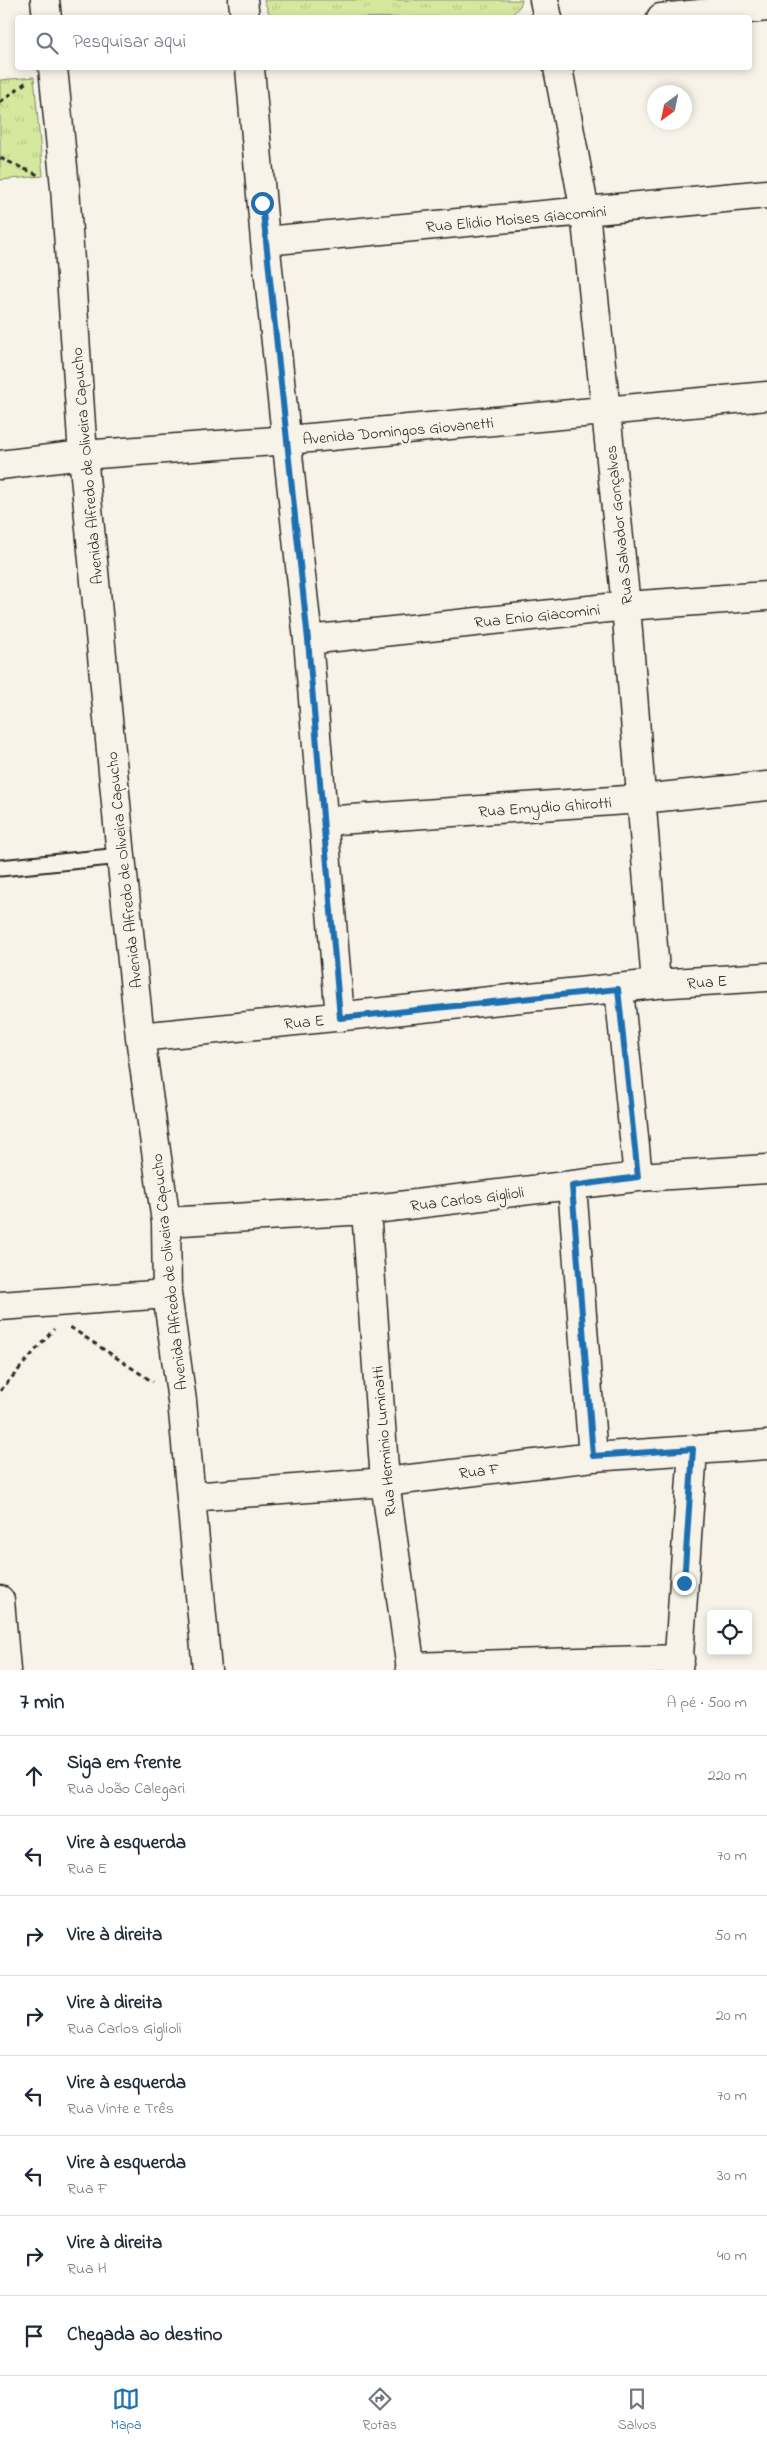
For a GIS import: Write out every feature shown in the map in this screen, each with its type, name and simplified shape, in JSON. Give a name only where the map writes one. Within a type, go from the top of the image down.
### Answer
[{"type":"street","points":[[45,0],[47,15]]},
{"type":"street","points":[[243,0],[245,15]]},
{"type":"street","points":[[544,0],[547,15]]},
{"type":"street","points":[[694,15],[767,8]]},
{"type":"street","points":[[250,70],[265,241],[288,440],[308,640],[340,1018]]},
{"type":"street","name":"Rua Salvador Gonçalves","points":[[558,70],[585,212],[626,606],[656,984]]},
{"type":"street","name":"Avenida Alfredo de Oliveira Capucho","points":[[42,73],[64,186],[83,455],[121,856],[140,1037],[166,1222],[167,1294],[182,1402],[207,1670]]},
{"type":"street","name":"Rua Elidio Moises Giacomini","points":[[265,241],[767,194]]},
{"type":"street","name":"Avenida Domingos Giovanetti","points":[[0,465],[83,455],[288,440],[767,396]]},
{"type":"street","name":"Rua Enio Giacomini","points":[[308,640],[626,606],[767,596]]},
{"type":"street","name":"Rua Emydio Ghirotti","points":[[323,821],[641,799],[767,786]]},
{"type":"street","name":"Rua E","points":[[140,1037],[340,1018],[656,984],[767,977]]},
{"type":"street","points":[[618,989],[638,1177]]},
{"type":"street","name":"Rua Carlos Giglioli","points":[[166,1222],[366,1210],[638,1177],[767,1168]]},
{"type":"street","points":[[572,1186],[593,1456]]},
{"type":"street","name":"Rua Herminio Luminatti","points":[[366,1210],[384,1482],[411,1668]]},
{"type":"street","points":[[0,1306],[167,1294]]},
{"type":"street","name":"Rua F","points":[[191,1497],[384,1482],[593,1456],[767,1445]]},
{"type":"street","points":[[411,1668],[679,1664],[693,1449]]},
{"type":"street","points":[[0,1600],[1,1635],[6,1670]]},
{"type":"lane","points":[[0,868],[121,856]]},
{"type":"path","points":[[0,102],[42,73]]},
{"type":"path","points":[[0,158],[64,186]]},
{"type":"path","points":[[69,1327],[182,1402]]},
{"type":"path","points":[[0,1390],[55,1328]]},
{"type":"green space","points":[[264,0],[522,0],[520,6],[512,15],[273,15],[269,13]]},
{"type":"green space","points":[[34,77],[43,176],[0,180],[0,80]]},
{"type":"route","points":[[262,203],[308,640],[340,1018],[618,989],[638,1177],[572,1186],[593,1456],[693,1449],[684,1583]]}]
